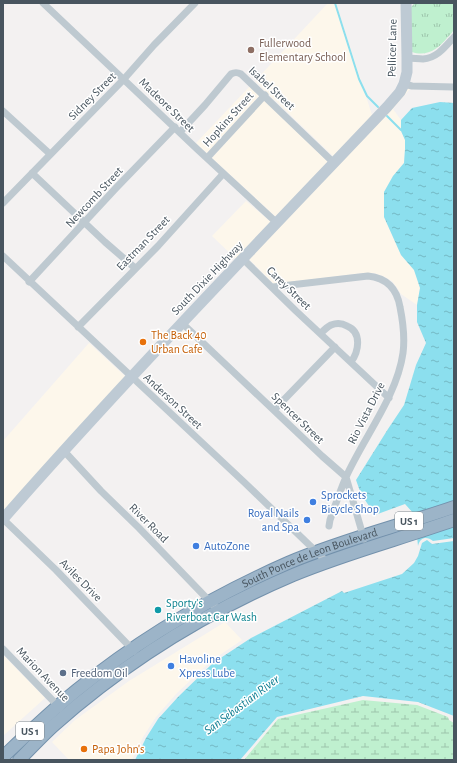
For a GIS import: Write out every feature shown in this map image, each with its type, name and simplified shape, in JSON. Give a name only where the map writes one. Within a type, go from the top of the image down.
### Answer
[{"type":"highway","name":"South Ponce de Leon Boulevard","points":[[3,757],[58,705],[94,676],[132,648],[210,601],[263,575],[317,552],[454,506]]},
{"type":"highway","name":"South Ponce de Leon Boulevard","points":[[19,760],[47,732],[94,692],[160,645],[219,611],[266,587],[327,562],[454,520]]},
{"type":"main road","name":"Pellicer Lane","points":[[402,88],[406,72],[407,58],[407,5]]},
{"type":"main road","name":"South Dixie Highway","points":[[3,519],[182,323],[387,107],[402,88]]},
{"type":"street","name":"Madeore Street","points":[[42,3],[277,223]]},
{"type":"street","name":"Sidney Street","points":[[3,203],[124,79],[194,3]]},
{"type":"street","points":[[407,58],[424,59],[433,56],[441,52],[454,37]]},
{"type":"street","name":"Isabel Street","points":[[177,130],[205,104],[230,74],[238,72],[334,163]]},
{"type":"street","points":[[402,88],[412,86],[454,87]]},
{"type":"street","name":"Hopkins Street","points":[[207,158],[264,95]]},
{"type":"street","points":[[3,111],[50,154]]},
{"type":"street","name":"Newcomb Street","points":[[29,282],[84,223],[177,130]]},
{"type":"street","points":[[32,173],[84,223],[135,268]]},
{"type":"street","name":"Eastman Street","points":[[78,327],[158,246],[223,174]]},
{"type":"street","name":"Anderson Street","points":[[3,256],[327,562]]},
{"type":"street","name":"Carey Street","points":[[243,259],[389,398]]},
{"type":"street","name":"Rio Vista Drive","points":[[273,287],[368,276],[377,278],[389,284],[399,299],[404,332],[403,353],[399,372],[389,398],[346,477],[329,526]]},
{"type":"street","name":"Spencer Street","points":[[182,323],[346,477]]},
{"type":"street","points":[[321,333],[332,325],[344,324],[350,327],[357,337],[358,344],[355,357],[351,362]]},
{"type":"street","points":[[274,410],[334,347]]},
{"type":"street","name":"River Road","points":[[64,451],[90,480],[139,528],[219,611]]},
{"type":"street","points":[[346,477],[367,548]]},
{"type":"street","name":"Aviles Drive","points":[[3,519],[56,570],[141,658]]},
{"type":"street","name":"Marion Avenue","points":[[3,650],[67,715]]},
{"type":"shaded area","points":[[328,3],[336,3],[372,115],[385,103],[335,158],[255,81]]},
{"type":"shaded area","points":[[402,80],[397,90],[388,100]]},
{"type":"shaded area","points":[[250,86],[259,96],[207,153],[196,143]]},
{"type":"shaded area","points":[[406,88],[410,89],[393,109],[401,120],[401,131],[405,140],[404,163],[393,176],[384,192],[384,217],[401,255],[414,270],[420,288],[417,305],[401,294],[392,281],[374,273],[363,273],[274,284],[248,258]]},
{"type":"shaded area","points":[[264,100],[329,163],[277,218],[212,158]]},
{"type":"shaded area","points":[[246,201],[272,223],[237,260],[212,236]]},
{"type":"shaded area","points":[[89,343],[127,378],[6,511],[3,508],[3,441]]},
{"type":"shaded area","points":[[225,622],[242,640],[211,661],[176,694],[156,717],[143,737],[132,760],[69,760],[52,742],[75,720],[129,681]]},
{"type":"shaded area","points":[[3,655],[45,698],[3,736]]},
{"type":"green space","points":[[415,3],[454,3],[453,31],[440,46],[427,53],[412,52],[410,8]]},
{"type":"green space","points":[[363,700],[417,705],[448,717],[449,720],[454,723],[454,760],[244,760],[278,719]]},
{"type":"water","points":[[440,102],[454,103],[454,503],[414,514],[405,504],[375,515],[361,494],[356,480],[404,405],[416,365],[426,343],[417,322],[417,305],[420,288],[414,270],[401,255],[384,217],[384,192],[393,176],[404,163],[405,140],[401,131],[401,120],[412,108]]},
{"type":"water","points":[[454,524],[454,538],[433,541],[428,538],[424,538],[420,541],[418,546],[417,536]]},
{"type":"water","name":"San Sebastian River","points":[[427,540],[432,544],[454,541],[454,716],[418,702],[363,696],[277,717],[240,760],[135,760],[158,719],[213,663],[251,638],[342,591],[344,593],[402,574],[414,563],[422,543]]},
{"type":"waterway","points":[[335,3],[359,79],[367,96],[378,107]]},
{"type":"waterway","points":[[387,116],[401,130]]},
{"type":"place","name":"Fullerwood Elementary School","points":[[251,50]]},
{"type":"place","name":"The Back 40 Urban Cafe","points":[[143,342]]},
{"type":"place","name":"Sprockets Bicycle Shop","points":[[313,502]]},
{"type":"place","name":"Royal Nails and Spa","points":[[307,520]]},
{"type":"place","name":"AutoZone","points":[[196,546]]},
{"type":"place","name":"Sporty’s Riverboat Car Wash","points":[[158,610]]},
{"type":"place","name":"Havoline Xpress Lube","points":[[171,666]]},
{"type":"place","name":"Freedom Oil","points":[[63,673]]},
{"type":"place","name":"Papa John's","points":[[84,749]]}]
